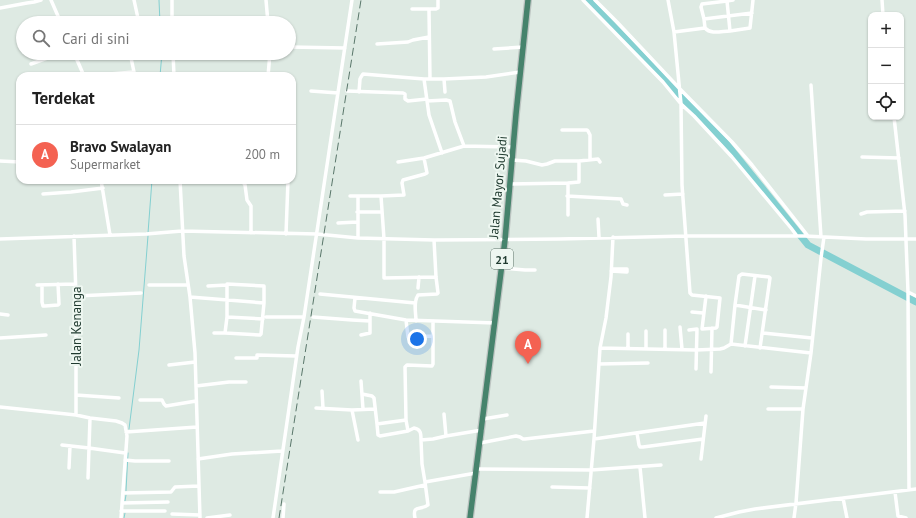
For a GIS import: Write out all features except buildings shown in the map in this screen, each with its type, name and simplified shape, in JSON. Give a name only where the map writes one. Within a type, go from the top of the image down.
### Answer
[{"type":"highway","name":"Jalan Mayor Sujadi","points":[[470,518],[505,240],[528,0]]},
{"type":"street","points":[[0,8],[41,0]]},
{"type":"street","points":[[51,0],[58,16]]},
{"type":"street","points":[[134,0],[137,16]]},
{"type":"street","points":[[172,0],[172,16]]},
{"type":"street","points":[[266,0],[267,16]]},
{"type":"street","points":[[273,518],[296,356],[304,317],[352,0]]},
{"type":"street","points":[[412,9],[436,9],[438,8],[438,0]]},
{"type":"street","points":[[583,0],[663,82],[732,157],[797,236]]},
{"type":"street","points":[[595,0],[679,89],[727,137],[752,165],[806,236]]},
{"type":"street","points":[[668,0],[674,32],[681,103],[683,194],[690,293],[692,295],[720,298],[717,327],[689,330]]},
{"type":"street","points":[[705,28],[702,4],[733,0]]},
{"type":"street","points":[[674,32],[705,28],[711,32],[750,28],[753,0]]},
{"type":"street","points":[[882,0],[883,12]]},
{"type":"street","points":[[727,1],[730,31]]},
{"type":"street","points":[[429,9],[430,79]]},
{"type":"street","points":[[704,19],[752,13]]},
{"type":"street","points":[[376,44],[406,42],[429,37]]},
{"type":"street","points":[[296,47],[345,48]]},
{"type":"street","points":[[494,49],[523,47]]},
{"type":"street","points":[[30,64],[42,60]]},
{"type":"street","points":[[77,60],[82,72]]},
{"type":"street","points":[[131,60],[134,72]]},
{"type":"street","points":[[173,60],[174,72]]},
{"type":"street","points":[[268,72],[269,60]]},
{"type":"street","points":[[359,92],[360,79],[363,74],[424,79],[444,79],[486,77],[520,72]]},
{"type":"street","points":[[424,79],[431,121],[442,153]]},
{"type":"street","points":[[444,79],[445,92]]},
{"type":"street","points":[[794,518],[806,388],[822,248],[811,85]]},
{"type":"street","points":[[311,91],[338,93]]},
{"type":"street","points":[[347,91],[403,93],[405,94],[405,99],[408,101],[450,101],[455,122],[464,146]]},
{"type":"street","points":[[894,120],[906,239],[908,292],[909,490]]},
{"type":"street","points":[[562,130],[588,131],[590,135],[590,160]]},
{"type":"street","points":[[398,162],[424,158],[464,146],[513,147]]},
{"type":"street","points":[[862,157],[899,158]]},
{"type":"street","points":[[350,196],[404,195],[403,180],[426,173],[424,158]]},
{"type":"street","points":[[512,160],[526,161],[542,165],[555,161],[598,159],[600,162]]},
{"type":"street","points":[[0,161],[16,162]]},
{"type":"street","points":[[510,184],[578,182],[579,161]]},
{"type":"street","points":[[568,183],[568,215]]},
{"type":"street","points":[[102,184],[110,235]]},
{"type":"street","points":[[172,514],[200,516],[195,362],[190,297],[184,256],[180,184]]},
{"type":"street","points":[[245,184],[247,200],[251,206],[251,233]]},
{"type":"street","points":[[286,234],[288,184]]},
{"type":"street","points":[[44,194],[103,188]]},
{"type":"street","points":[[665,195],[683,194]]},
{"type":"street","points":[[358,196],[358,238]]},
{"type":"street","points":[[381,196],[384,239],[384,278],[436,277]]},
{"type":"street","points":[[567,196],[621,198],[623,204],[627,205]]},
{"type":"street","points":[[861,214],[867,212],[904,211]]},
{"type":"street","points":[[358,212],[382,212]]},
{"type":"street","points":[[598,219],[599,237]]},
{"type":"street","points":[[338,222],[357,222]]},
{"type":"street","points":[[0,239],[148,234],[182,231],[316,234],[358,238],[434,240],[686,236],[806,236],[866,239],[916,239]]},
{"type":"street","name":"Jalan Kenanga","points":[[74,236],[76,296],[76,416]]},
{"type":"street","points":[[587,518],[600,348],[606,318],[612,270],[613,237]]},
{"type":"street","points":[[416,321],[415,303],[418,295],[438,293],[434,240]]},
{"type":"street","points":[[501,268],[535,270]]},
{"type":"street","points":[[731,344],[739,276],[742,274],[770,278],[760,348]]},
{"type":"street","points":[[745,346],[755,276]]},
{"type":"street","points":[[418,288],[419,277]]},
{"type":"street","points":[[42,285],[42,302],[43,306],[45,306],[59,304],[58,284]]},
{"type":"street","points":[[37,285],[75,284]]},
{"type":"street","points":[[208,286],[227,284],[264,286],[264,318],[260,335],[214,333]]},
{"type":"street","points":[[150,285],[188,285]]},
{"type":"street","points":[[225,333],[227,317],[227,285]]},
{"type":"street","points":[[908,292],[916,296]]},
{"type":"street","points":[[76,296],[141,293]]},
{"type":"street","points":[[320,294],[415,303]]},
{"type":"street","points":[[702,329],[706,296]]},
{"type":"street","points":[[190,297],[264,303]]},
{"type":"street","points":[[354,298],[354,310],[406,320],[494,323]]},
{"type":"street","points":[[735,305],[766,310]]},
{"type":"street","points":[[692,312],[704,313]]},
{"type":"street","points":[[362,335],[370,333],[370,313]]},
{"type":"street","points":[[0,314],[8,315]]},
{"type":"street","points":[[227,317],[304,317]]},
{"type":"street","points":[[313,317],[370,321]]},
{"type":"street","points":[[406,320],[408,337],[433,336]]},
{"type":"street","points":[[408,431],[406,420],[405,367],[407,365],[432,366],[433,322]]},
{"type":"street","points":[[680,327],[682,349]]},
{"type":"street","points":[[711,372],[712,328]]},
{"type":"street","points":[[696,369],[697,329]]},
{"type":"street","points":[[665,330],[665,349]]},
{"type":"street","points":[[646,332],[646,349]]},
{"type":"street","points":[[763,333],[812,338]]},
{"type":"street","points":[[628,334],[628,348]]},
{"type":"street","points":[[0,338],[46,335]]},
{"type":"street","points":[[600,348],[696,350],[724,348],[731,344],[811,353]]},
{"type":"street","points":[[236,358],[257,358],[257,353],[296,356]]},
{"type":"street","points":[[169,365],[195,362]]},
{"type":"street","points":[[599,364],[648,363]]},
{"type":"street","points":[[361,380],[363,409]]},
{"type":"street","points":[[196,386],[229,382],[246,382]]},
{"type":"street","points":[[771,387],[806,388]]},
{"type":"street","points":[[322,391],[322,408]]},
{"type":"street","points":[[362,394],[372,396],[374,398],[379,435],[408,431],[414,428],[421,432],[422,464],[428,505],[427,507],[416,509],[414,512],[415,518]]},
{"type":"street","points":[[76,395],[119,398]]},
{"type":"street","points":[[140,400],[162,400],[166,406],[196,401]]},
{"type":"street","points":[[0,408],[116,420],[125,425],[128,432],[125,453],[125,503],[121,518]]},
{"type":"street","points":[[316,408],[352,410],[375,409]]},
{"type":"street","points":[[768,409],[804,409]]},
{"type":"street","points":[[352,410],[358,440]]},
{"type":"street","points":[[444,414],[446,436]]},
{"type":"street","points":[[483,418],[507,415]]},
{"type":"street","points":[[701,459],[706,416]]},
{"type":"street","points":[[88,478],[90,418]]},
{"type":"street","points":[[378,424],[406,420]]},
{"type":"street","points":[[594,439],[705,423]]},
{"type":"street","points":[[128,432],[197,427]]},
{"type":"street","points":[[421,440],[482,430]]},
{"type":"street","points":[[480,442],[516,436],[525,439],[594,431]]},
{"type":"street","points":[[637,433],[640,447],[703,439]]},
{"type":"street","points":[[62,445],[125,453]]},
{"type":"street","points":[[69,468],[70,446]]},
{"type":"street","points":[[198,459],[232,454],[282,451]]},
{"type":"street","points":[[125,460],[169,461]]},
{"type":"street","points":[[380,492],[394,492],[476,471],[591,470],[661,465]]},
{"type":"street","points":[[640,467],[645,518]]},
{"type":"street","points":[[125,493],[171,492],[175,487],[199,486]]},
{"type":"street","points":[[552,487],[590,488]]},
{"type":"street","points":[[716,518],[739,512],[796,503],[916,489]]},
{"type":"street","points":[[895,492],[897,514],[899,517],[906,518]]},
{"type":"street","points":[[843,498],[846,518]]},
{"type":"street","points":[[125,503],[168,502]]},
{"type":"street","points":[[283,518],[284,504]]},
{"type":"street","points":[[124,511],[165,511]]},
{"type":"street","points":[[207,518],[230,514]]},
{"type":"waterway","points":[[159,0],[160,16]]},
{"type":"waterway","points":[[588,0],[725,142],[808,245],[916,302]]},
{"type":"waterway","points":[[160,72],[161,60]]},
{"type":"waterway","points":[[148,233],[152,184]]},
{"type":"waterway","points":[[129,429],[139,350],[148,236]]},
{"type":"waterway","points":[[126,491],[128,453]]},
{"type":"waterway","points":[[125,501],[126,495]]},
{"type":"waterway","points":[[124,518],[125,513]]},
{"type":"railway","points":[[279,518],[361,0]]},
{"type":"place","name":"Bravo Swalayan","points":[[528,364]]}]
